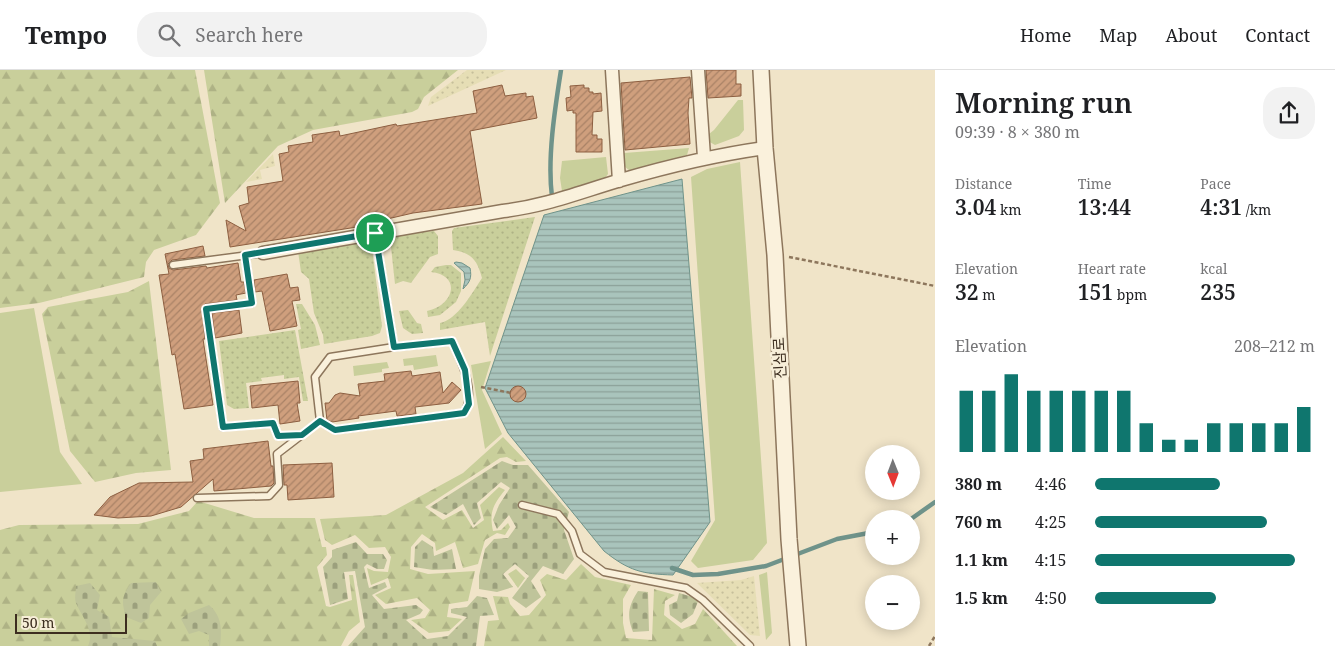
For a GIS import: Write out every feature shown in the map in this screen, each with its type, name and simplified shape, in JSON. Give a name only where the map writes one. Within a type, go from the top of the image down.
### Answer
[{"type":"street","points":[[612,70],[619,180]]},
{"type":"street","points":[[698,70],[704,157]]},
{"type":"street","name":"진삼로","points":[[761,70],[765,148],[775,255],[789,539],[798,646]]},
{"type":"street","points":[[263,253],[503,211],[531,208],[593,190],[619,180],[704,157],[765,148]]},
{"type":"lane","points":[[375,233],[394,347]]},
{"type":"lane","points":[[173,265],[263,253]]},
{"type":"lane","points":[[245,255],[252,303],[206,309],[223,427],[273,423],[278,436],[302,435]]},
{"type":"lane","points":[[452,341],[465,370],[469,404],[464,413],[335,430],[320,421],[315,377],[330,357],[394,347],[452,341]]},
{"type":"lane","points":[[197,498],[268,496],[278,485],[277,454],[320,421]]},
{"type":"lane","points":[[522,504],[558,514],[572,531],[580,554],[604,572],[686,588],[703,600],[750,646]]},
{"type":"path","points":[[775,255],[935,286]]},
{"type":"path","points":[[481,387],[511,393]]},
{"type":"path","points":[[929,646],[935,636]]},
{"type":"shaded area","points":[[467,70],[506,70],[428,106],[431,97]]},
{"type":"shaded area","points":[[273,154],[275,166],[260,170],[262,179],[246,182]]},
{"type":"shaded area","points":[[754,576],[760,636],[750,635],[697,583],[741,580]]},
{"type":"green space","points":[[0,70],[195,70],[220,203],[196,235],[154,250],[146,262],[144,277],[39,303],[0,308]]},
{"type":"green space","points":[[204,70],[458,70],[424,97],[418,109],[412,112],[313,130],[278,146],[225,203]]},
{"type":"green space","points":[[738,100],[743,100],[744,130],[739,136],[715,145],[708,141],[709,134]]},
{"type":"green space","points":[[689,148],[687,155],[630,171],[624,166],[624,153]]},
{"type":"green space","points":[[606,157],[608,174],[605,178],[562,191],[560,178],[562,161]]},
{"type":"green space","points":[[740,162],[767,543],[753,560],[698,568],[691,561],[715,520],[691,177],[707,169]]},
{"type":"green space","points":[[535,217],[490,356],[485,322],[440,330],[440,323],[452,317],[458,311],[482,278],[473,258],[465,253],[453,250],[452,231],[454,228]]},
{"type":"green space","points":[[434,231],[438,236],[438,254],[430,257],[411,283],[403,281],[395,284],[390,238],[394,235]]},
{"type":"green space","points":[[361,240],[367,241],[372,249],[382,326],[380,333],[324,344],[323,335],[314,313],[309,279],[301,272],[298,251]]},
{"type":"green space","points":[[451,265],[461,273],[461,291],[456,302],[440,315],[428,317],[427,311],[443,303],[451,291],[447,279],[441,274],[431,272],[435,267]]},
{"type":"green space","points":[[149,281],[171,470],[136,473],[95,482],[70,451],[42,314],[48,307],[128,292]]},
{"type":"green space","points":[[296,304],[302,304],[315,325],[320,345],[301,349],[298,330],[301,329]]},
{"type":"green space","points":[[34,308],[60,452],[82,484],[0,492],[0,313]]},
{"type":"green space","points":[[408,310],[417,323],[421,324],[423,333],[412,334],[403,328],[399,311]]},
{"type":"green space","points":[[295,330],[308,401],[303,401],[299,377],[284,379],[284,375],[261,378],[262,381],[246,383],[249,408],[234,409],[227,405],[219,341]]},
{"type":"green space","points":[[436,355],[438,366],[414,370],[413,365],[404,366],[403,359]]},
{"type":"green space","points":[[491,361],[482,390],[502,434],[485,449],[471,365]]},
{"type":"green space","points":[[387,362],[389,368],[382,369],[382,372],[354,376],[353,366]]},
{"type":"green space","points":[[503,437],[526,461],[516,462],[507,457],[500,458],[425,507],[443,520],[462,510],[473,528],[484,520],[480,505],[499,487],[505,490],[493,509],[493,531],[501,530],[508,523],[510,527],[505,535],[497,533],[485,540],[478,564],[463,568],[455,542],[436,551],[435,543],[422,534],[411,547],[410,569],[428,574],[475,571],[468,601],[449,604],[447,617],[462,619],[449,631],[429,633],[411,620],[425,618],[430,610],[417,598],[386,604],[375,595],[391,588],[388,578],[371,585],[367,568],[374,571],[388,572],[391,557],[385,547],[369,548],[355,535],[332,545],[325,540],[320,519],[386,515],[463,473]]},
{"type":"green space","points":[[502,461],[513,465],[528,465],[569,512],[564,530],[574,559],[563,574],[543,566],[531,581],[541,597],[526,608],[512,598],[529,576],[515,564],[503,574],[513,587],[497,592],[479,589],[479,576],[485,549],[494,539],[508,538],[516,527],[509,515],[497,529],[493,520],[499,505],[510,488],[501,482],[477,503],[481,518],[474,525],[463,504],[446,515],[430,507]]},
{"type":"green space","points":[[198,501],[254,518],[315,518],[322,547],[326,547],[327,555],[317,567],[326,606],[330,607],[352,600],[349,575],[353,575],[360,622],[349,631],[341,646],[0,646],[0,530],[19,525],[138,524],[189,511]]},
{"type":"green space","points":[[422,540],[433,547],[434,556],[452,549],[456,569],[433,570],[414,567],[415,547]]},
{"type":"green space","points":[[356,542],[367,554],[383,554],[387,560],[384,569],[377,569],[367,564],[364,567],[369,588],[385,582],[387,587],[372,595],[384,609],[416,605],[423,610],[420,614],[406,620],[427,639],[448,636],[467,617],[451,613],[451,609],[467,607],[477,596],[487,598],[494,615],[480,616],[476,646],[348,646],[365,627],[355,571],[344,572],[348,599],[330,605],[323,567],[332,557],[332,550]]},
{"type":"green space","points":[[581,564],[595,577],[631,585],[623,599],[623,623],[626,638],[652,640],[654,589],[675,595],[665,601],[664,615],[682,629],[695,624],[703,609],[737,646],[484,646],[488,621],[499,620],[493,596],[508,597],[510,604],[520,616],[529,615],[546,595],[540,580],[547,574],[566,580]]},
{"type":"green space","points":[[516,569],[525,578],[518,588],[508,574]]},
{"type":"green space","points":[[767,572],[772,633],[766,640],[759,575]]},
{"type":"green space","points":[[156,582],[161,592],[150,605],[149,618],[141,623],[126,617],[123,599],[131,583]]},
{"type":"green space","points":[[90,583],[100,595],[97,610],[109,617],[112,637],[155,641],[157,646],[88,646],[90,640],[89,629],[75,597],[76,586]]},
{"type":"green space","points":[[638,591],[648,592],[649,631],[633,632],[631,626],[630,610],[632,601]]},
{"type":"green space","points":[[679,593],[699,599],[693,614],[681,623],[670,615],[669,605],[677,601]]},
{"type":"green space","points":[[209,605],[219,619],[220,646],[209,646],[209,635],[199,631],[189,634],[181,619],[189,613]]},
{"type":"water","points":[[682,179],[710,522],[673,575],[653,574],[636,570],[621,563],[604,551],[508,433],[485,388],[544,215]]},
{"type":"water","points":[[456,262],[470,268],[470,280],[463,289],[464,272],[454,263]]},
{"type":"building","points":[[706,70],[736,70],[736,84],[741,84],[741,96],[708,98]]},
{"type":"building","points":[[690,77],[692,98],[689,98],[688,113],[690,144],[625,150],[621,83]]},
{"type":"building","points":[[502,85],[505,96],[526,93],[526,97],[533,96],[537,118],[470,131],[482,204],[413,213],[357,227],[230,247],[226,220],[246,231],[239,206],[249,203],[247,187],[283,181],[279,154],[289,152],[288,146],[313,142],[312,135],[339,131],[340,136],[396,124],[397,126],[477,113],[473,91]]},
{"type":"building","points":[[584,85],[584,88],[589,88],[589,92],[593,92],[593,94],[601,93],[602,111],[593,112],[592,135],[597,135],[597,139],[602,139],[602,152],[576,152],[576,113],[573,113],[573,110],[567,111],[566,98],[571,97],[570,86]]},
{"type":"building","points":[[203,246],[205,256],[172,260],[168,264],[169,268],[173,270],[206,266],[207,268],[238,263],[241,282],[244,282],[246,293],[236,295],[237,300],[205,304],[202,307],[205,339],[203,339],[213,405],[184,409],[175,354],[172,355],[159,275],[169,274],[165,254]]},
{"type":"building","points":[[287,274],[290,288],[298,287],[300,300],[292,301],[297,326],[270,331],[262,291],[255,292],[254,280]]},
{"type":"building","points":[[239,310],[242,333],[215,338],[212,313]]},
{"type":"building","points":[[411,371],[412,376],[440,372],[443,393],[452,382],[461,390],[449,403],[415,407],[416,414],[397,416],[396,411],[358,416],[359,418],[332,422],[327,420],[325,403],[329,403],[335,395],[340,393],[360,396],[358,384],[385,381],[384,374]]},
{"type":"building","points":[[298,381],[300,403],[297,403],[300,421],[280,424],[278,405],[252,408],[250,386]]},
{"type":"building","points":[[518,386],[526,394],[518,402],[510,394]]},
{"type":"building","points":[[268,441],[271,466],[273,466],[274,483],[271,486],[214,491],[213,479],[181,507],[151,516],[118,518],[94,515],[110,497],[139,483],[193,482],[190,461],[204,459],[203,449]]},
{"type":"building","points":[[332,463],[334,497],[288,500],[287,485],[284,485],[283,465]]},
{"type":"waterway","points":[[552,197],[551,150],[561,70]]},
{"type":"waterway","points":[[920,513],[935,502]]},
{"type":"waterway","points":[[672,568],[693,575],[718,574],[766,566],[837,539],[865,534]]},
{"type":"route","points":[[375,233],[394,347],[452,341],[465,370],[469,404],[464,413],[335,430],[320,421],[302,435],[278,436],[273,423],[223,427],[206,309],[252,303],[245,255],[375,233]]}]
